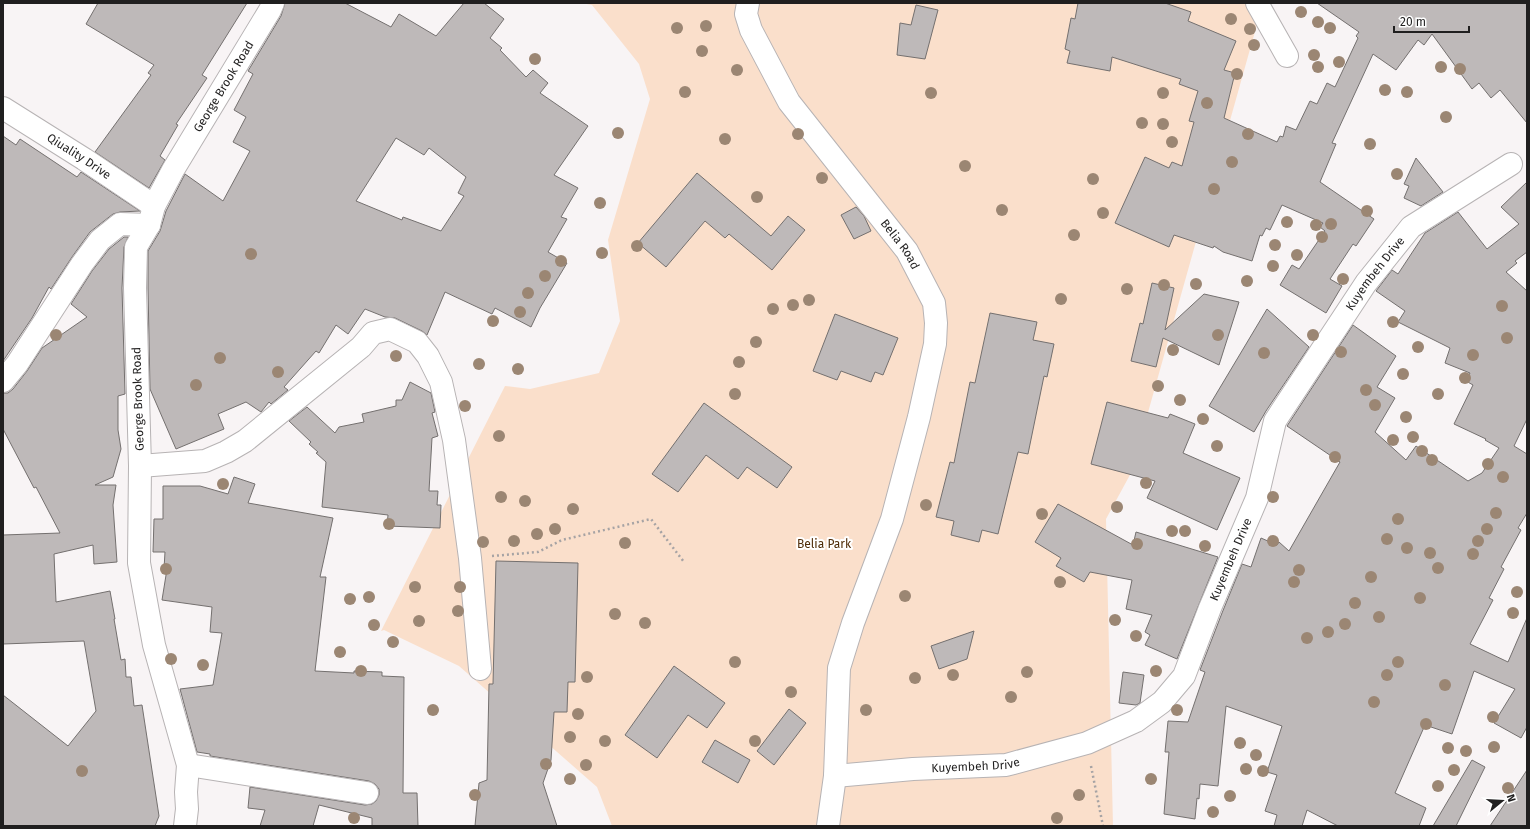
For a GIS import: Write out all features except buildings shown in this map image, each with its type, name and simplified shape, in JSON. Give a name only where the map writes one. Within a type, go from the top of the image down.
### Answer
[{"type":"street","name":"George Brook Road","points":[[185,826],[188,765],[154,645],[139,563],[140,466],[135,288],[136,247],[173,170],[273,3]]},
{"type":"street","name":"Belia Road","points":[[748,3],[746,14],[751,30],[789,102],[907,251],[934,303],[936,323],[935,344],[892,518],[853,623],[840,668],[835,776],[828,826]]},
{"type":"street","points":[[1257,3],[1287,56]]},
{"type":"street","name":"Qiuality Drive","points":[[3,108],[84,159],[151,216]]},
{"type":"street","name":"Kuyembeh Drive","points":[[835,776],[913,769],[1006,765],[1087,743],[1136,721],[1162,702],[1184,676],[1210,608],[1257,498],[1275,421],[1366,283],[1411,227],[1511,164]]},
{"type":"street","points":[[3,381],[17,364],[82,264],[100,240],[120,224],[151,216]]},
{"type":"street","points":[[140,466],[205,461],[239,445],[261,429],[361,347],[373,333],[390,329],[417,342],[428,356],[441,382],[454,440],[470,558],[480,669]]},
{"type":"street","points":[[188,765],[367,792]]},
{"type":"path","points":[[470,558],[538,552],[562,540],[651,520],[684,562]]},
{"type":"path","points":[[1087,743],[1103,826]]},
{"type":"green space","name":"Belia Park","points":[[581,3],[1263,3],[1131,473],[1106,519],[1113,826],[612,826],[597,787],[459,666],[384,630],[381,631],[505,386],[530,389],[599,373],[620,321],[608,240],[650,99],[639,64],[592,5]]}]
